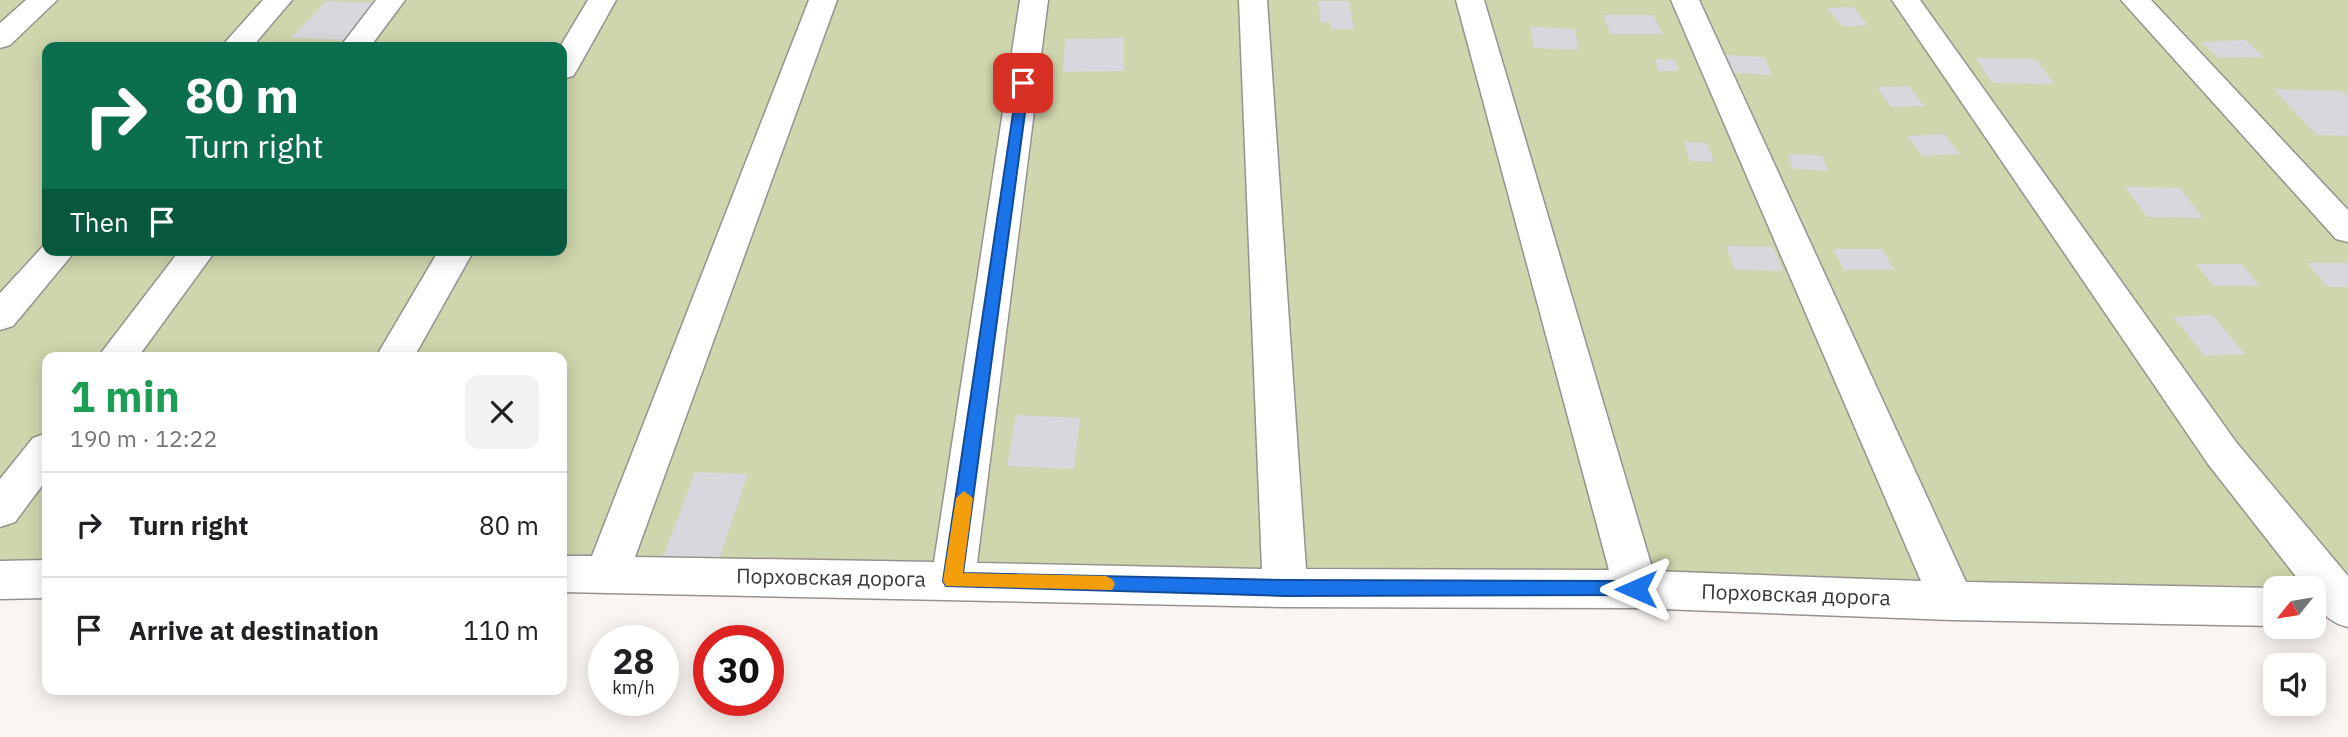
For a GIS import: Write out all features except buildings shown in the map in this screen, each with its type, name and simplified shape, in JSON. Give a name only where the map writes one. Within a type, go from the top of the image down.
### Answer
[{"type":"street","points":[[0,39],[43,0]]},
{"type":"street","points":[[240,42],[278,0]]},
{"type":"street","points":[[359,42],[391,0]]},
{"type":"street","points":[[567,61],[602,0]]},
{"type":"street","points":[[607,573],[823,0]]},
{"type":"street","points":[[953,581],[1034,0]]},
{"type":"street","points":[[1253,0],[1285,588]]},
{"type":"street","points":[[1470,0],[1636,589]]},
{"type":"street","points":[[1685,0],[1952,601]]},
{"type":"street","points":[[1906,0],[2222,453],[2336,608]]},
{"type":"street","points":[[2135,0],[2348,231]]},
{"type":"street","points":[[0,317],[54,256]]},
{"type":"street","points":[[121,352],[194,256]]},
{"type":"street","points":[[398,352],[454,256]]},
{"type":"street","points":[[0,510],[42,455]]},
{"type":"street","name":"Порховская дорога","points":[[567,574],[1285,588],[1636,589],[1952,601],[2263,607]]},
{"type":"street","points":[[0,580],[42,579]]},
{"type":"green space","points":[[0,0],[2348,0],[2348,587],[2326,587],[2326,576],[2263,576],[2263,586],[567,567],[567,352],[42,352],[42,561],[0,561]]},
{"type":"slow traffic","points":[[964,498],[953,581],[1106,584]]},
{"type":"route","points":[[1023,83],[953,581],[1285,588],[1636,589]]}]
